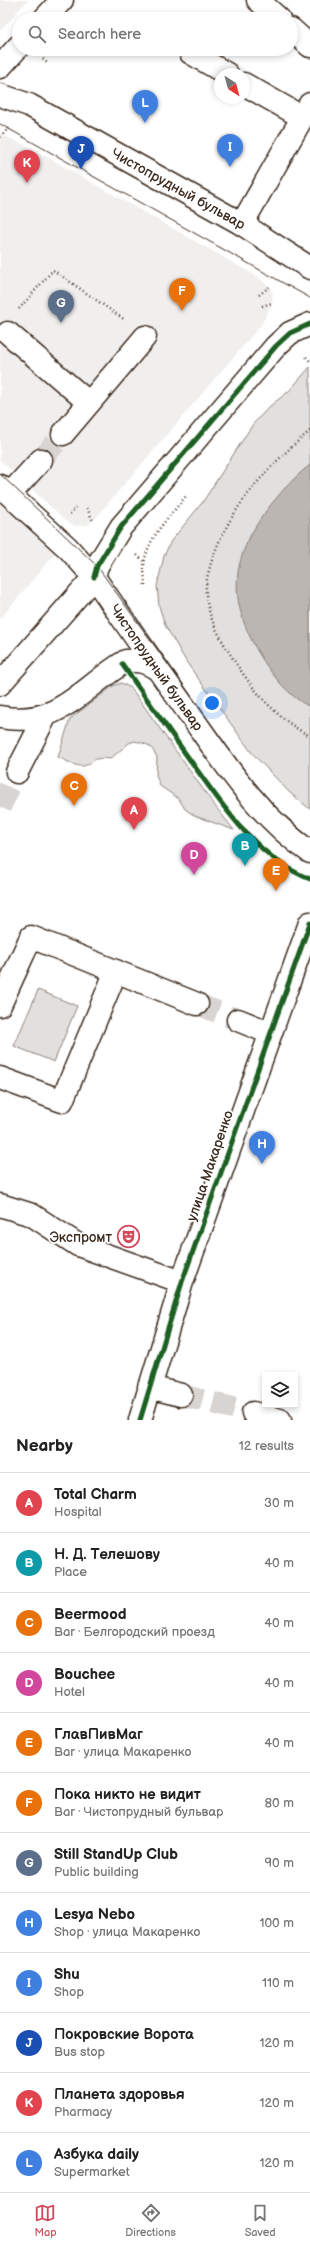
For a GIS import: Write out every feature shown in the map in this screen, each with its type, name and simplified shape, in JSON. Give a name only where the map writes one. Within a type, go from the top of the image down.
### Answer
[{"type":"street","points":[[51,12],[62,0]]},
{"type":"street","points":[[258,0],[271,12]]},
{"type":"street","points":[[298,35],[310,46]]},
{"type":"street","points":[[0,67],[12,54]]},
{"type":"street","points":[[196,56],[217,68]]},
{"type":"street","points":[[242,224],[306,110],[250,87]]},
{"type":"street","name":"Чистопрудный бульвар","points":[[0,94],[29,105],[242,224],[310,268]]},
{"type":"street","points":[[0,684],[94,577],[97,566],[121,527],[276,346],[290,333],[310,324]]},
{"type":"street","points":[[8,333],[89,403]]},
{"type":"street","points":[[63,434],[145,337]]},
{"type":"street","points":[[5,490],[41,460]]},
{"type":"street","name":"Чистопрудный бульвар","points":[[5,490],[68,548],[94,577],[230,772],[272,819],[295,842],[310,852]]},
{"type":"street","points":[[0,717],[30,720],[46,715],[66,705],[126,661],[136,660],[148,663],[157,669]]},
{"type":"street","points":[[17,772],[46,715]]},
{"type":"street","name":"улица Макаренко","points":[[140,1420],[149,1386],[182,1282],[310,923]]},
{"type":"street","points":[[0,1005],[31,937],[197,1004]]},
{"type":"street","points":[[0,1078],[62,1101],[116,971]]},
{"type":"street","points":[[238,1020],[270,1033]]},
{"type":"street","points":[[0,1205],[32,1215],[78,1245],[182,1282]]},
{"type":"street","points":[[149,1386],[181,1395]]},
{"type":"street","points":[[254,1413],[280,1420]]},
{"type":"path","points":[[8,333],[8,322],[53,270],[118,314],[145,337]]},
{"type":"path","points":[[259,295],[269,287]]},
{"type":"path","points":[[262,306],[272,303]]},
{"type":"path","points":[[310,431],[286,451],[242,502],[226,528],[215,551],[209,572],[206,593],[215,627],[246,679],[269,706],[293,727],[310,736]]},
{"type":"path","points":[[145,585],[144,561],[148,549],[159,530],[189,494]]},
{"type":"path","points":[[87,508],[93,521]]},
{"type":"path","points":[[133,553],[144,561]]},
{"type":"shaded area","points":[[0,0],[28,0],[17,12],[12,12],[12,18],[0,31]]},
{"type":"shaded area","points":[[0,134],[31,148],[258,277],[273,293],[272,303],[261,325],[93,521],[87,525],[75,526],[64,519],[0,460]]},
{"type":"shaded area","points":[[310,367],[310,809],[290,793],[252,753],[187,663],[165,625],[159,606],[157,586],[164,556],[171,541],[202,503],[253,424],[270,406],[289,391]]},
{"type":"shaded area","points":[[310,465],[310,707],[287,691],[258,652],[248,633],[242,615],[238,597],[237,580],[245,546],[254,529],[281,492]]},
{"type":"shaded area","points":[[0,495],[57,551],[0,619]]},
{"type":"shaded area","points":[[121,683],[131,688],[215,806],[234,830],[195,816],[185,809],[179,799],[160,786],[156,775],[157,757],[151,747],[146,744],[135,741],[129,743],[110,759],[100,758],[83,766],[58,757],[70,719],[113,686]]},
{"type":"shaded area","points":[[38,990],[77,1006],[54,1062],[14,1046]]},
{"type":"tunnel","points":[[41,460],[63,434]]},
{"type":"tunnel","points":[[0,807],[17,772]]},
{"type":"tunnel","points":[[197,1004],[238,1020]]},
{"type":"tunnel","points":[[181,1395],[253,1413]]},
{"type":"tram line","points":[[0,124],[310,298]]},
{"type":"tram line","points":[[0,474],[97,566],[244,770],[274,806],[310,838]]},
{"type":"cycle path","points":[[94,577],[97,566],[121,527],[276,346],[290,333],[310,324]]},
{"type":"cycle path","points":[[122,664],[224,807],[239,825],[271,856],[290,869],[310,879]]},
{"type":"cycle path","points":[[140,1420],[182,1282],[310,923]]},
{"type":"place","name":"Азбука daily","points":[[145,123]]},
{"type":"place","name":"Shu","points":[[230,167]]},
{"type":"place","name":"Покровские Ворота","points":[[81,169]]},
{"type":"place","name":"Планета здоровья","points":[[27,183]]},
{"type":"place","name":"Пока никто не видит","points":[[182,311]]},
{"type":"place","name":"Still StandUp Club","points":[[61,323]]},
{"type":"place","name":"Beermood","points":[[74,806]]},
{"type":"place","name":"Total Charm","points":[[134,830]]},
{"type":"place","name":"Н. Д. Телешову","points":[[245,866]]},
{"type":"place","name":"Bouchee","points":[[194,875]]},
{"type":"place","name":"ГлавПивМаг","points":[[276,891]]},
{"type":"place","name":"Lesya Nebo","points":[[262,1164]]},
{"type":"place","name":"Экспромт","points":[[128,1237]]}]
